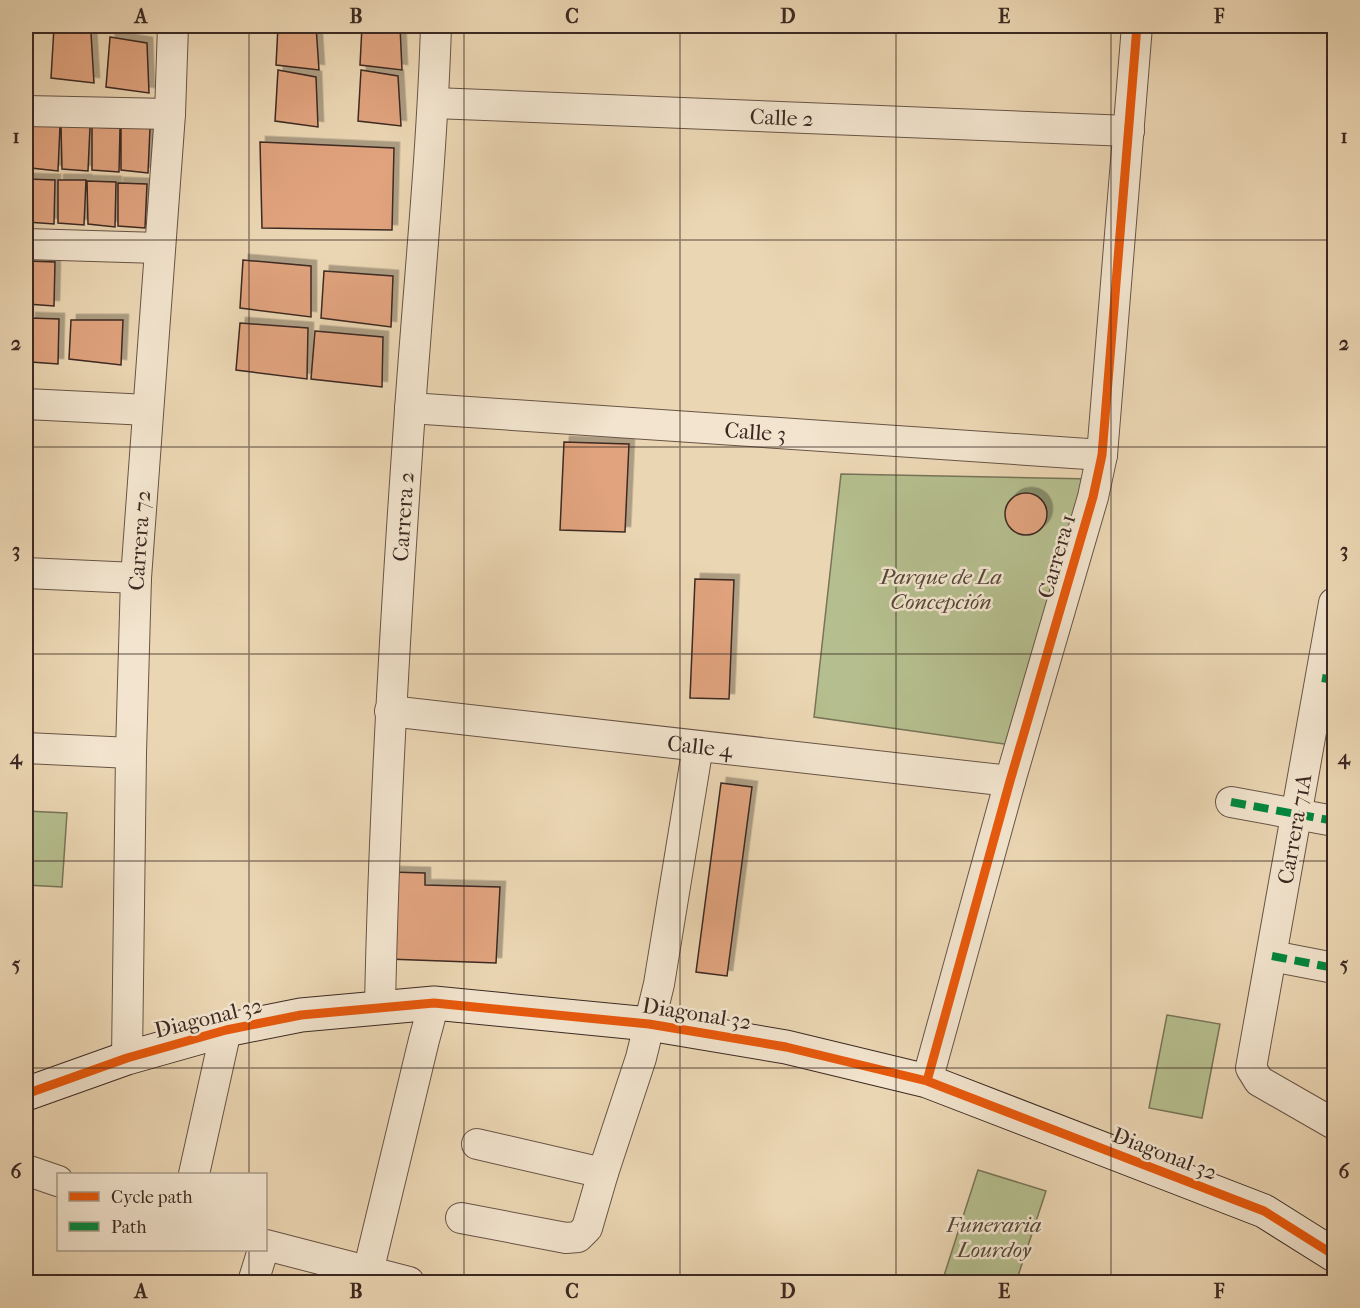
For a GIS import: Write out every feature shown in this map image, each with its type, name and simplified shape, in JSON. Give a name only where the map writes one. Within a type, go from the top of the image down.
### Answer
[{"type":"street","name":"Carrera 72","points":[[127,1058],[136,578],[170,114],[173,26]]},
{"type":"street","name":"Carrera 2","points":[[380,1006],[390,711],[410,408],[434,103],[436,26]]},
{"type":"street","name":"Carrera 1","points":[[927,1081],[1010,781],[1093,497],[1102,455],[1137,26]]},
{"type":"street","name":"Calle 2","points":[[434,103],[1130,131]]},
{"type":"street","points":[[26,111],[170,114]]},
{"type":"street","points":[[26,244],[159,248]]},
{"type":"street","points":[[26,404],[147,410]]},
{"type":"street","name":"Calle 3","points":[[410,408],[1102,455]]},
{"type":"street","points":[[26,573],[136,578]]},
{"type":"street","name":"Carrera 71A","points":[[1335,603],[1328,679],[1297,814],[1251,1068],[1259,1081],[1335,1124]]},
{"type":"street","name":"Calle 4","points":[[390,711],[1010,781]]},
{"type":"street","points":[[461,1218],[566,1238],[578,1237],[587,1228],[641,1058],[659,984],[698,746]]},
{"type":"street","points":[[26,748],[131,753]]},
{"type":"street","points":[[1231,802],[1335,821]]},
{"type":"street","points":[[1272,956],[1335,968]]},
{"type":"street","points":[[368,1272],[434,1003]]},
{"type":"street","name":"Diagonal 32","points":[[26,1094],[127,1058],[226,1030],[301,1015],[380,1006],[434,1003],[649,1024],[786,1047],[927,1081],[1263,1212],[1335,1255]]},
{"type":"street","points":[[194,1173],[226,1030]]},
{"type":"street","points":[[477,1144],[603,1173]]},
{"type":"street","points":[[26,1170],[57,1181]]},
{"type":"street","points":[[267,1245],[410,1282]]},
{"type":"street","points":[[253,1282],[263,1251]]},
{"type":"green space","name":"Parque de La Concepción","points":[[841,474],[1092,479],[1011,745],[814,717]]},
{"type":"green space","points":[[26,811],[67,813],[62,887],[26,885]]},
{"type":"green space","points":[[1167,1015],[1220,1024],[1202,1118],[1149,1108]]},
{"type":"green space","name":"Funeraria Lourdoy","points":[[978,1170],[1046,1191],[1016,1282],[942,1282]]},
{"type":"building","points":[[105,26],[147,26],[148,33],[105,28]]},
{"type":"building","points":[[278,26],[316,26],[319,70],[276,65]]},
{"type":"building","points":[[362,26],[400,26],[402,70],[360,65]]},
{"type":"building","points":[[54,27],[91,33],[94,83],[51,78]]},
{"type":"building","points":[[110,37],[147,43],[149,93],[106,87]]},
{"type":"building","points":[[278,70],[316,77],[318,127],[275,121]]},
{"type":"building","points":[[361,70],[398,76],[401,126],[358,121]]},
{"type":"building","points":[[26,124],[28,124],[27,168],[26,168]]},
{"type":"building","points":[[32,125],[60,126],[58,171],[31,168]]},
{"type":"building","points":[[61,126],[90,127],[88,171],[62,169]]},
{"type":"building","points":[[92,127],[120,128],[119,172],[92,170]]},
{"type":"building","points":[[121,128],[150,128],[148,173],[121,170]]},
{"type":"building","points":[[260,142],[394,148],[392,230],[262,228]]},
{"type":"building","points":[[27,179],[55,180],[54,224],[27,222]]},
{"type":"building","points":[[58,180],[86,180],[84,225],[58,223]]},
{"type":"building","points":[[87,181],[116,182],[115,227],[88,224]]},
{"type":"building","points":[[118,183],[147,184],[145,228],[118,226]]},
{"type":"building","points":[[243,260],[311,266],[311,317],[240,308]]},
{"type":"building","points":[[27,261],[55,262],[54,306],[27,304]]},
{"type":"building","points":[[324,271],[393,276],[391,327],[321,318]]},
{"type":"building","points":[[30,318],[59,319],[58,364],[31,362]]},
{"type":"building","points":[[71,320],[123,320],[121,365],[69,359]]},
{"type":"building","points":[[240,323],[308,328],[307,379],[236,370]]},
{"type":"building","points":[[315,331],[383,337],[382,387],[311,379]]},
{"type":"building","points":[[564,442],[629,444],[625,532],[560,530]]},
{"type":"building","points":[[1026,493],[1041,499],[1047,514],[1041,529],[1026,535],[1011,529],[1005,514],[1011,499]]},
{"type":"building","points":[[695,579],[734,580],[729,699],[690,698]]},
{"type":"building","points":[[721,783],[752,787],[727,976],[696,972]]},
{"type":"building","points":[[391,872],[425,873],[425,885],[500,887],[496,963],[388,959]]},
{"type":"marked path","points":[[1322,678],[1334,680]]},
{"type":"marked path","points":[[1231,802],[1334,821]]},
{"type":"marked path","points":[[1272,956],[1334,968]]},
{"type":"cycle path","points":[[927,1081],[1010,781],[1093,497],[1102,455],[1137,26]]},
{"type":"cycle path","points":[[26,1094],[127,1058],[226,1030],[301,1015],[434,1003],[649,1024],[786,1047],[927,1081],[1264,1211],[1334,1255]]}]
